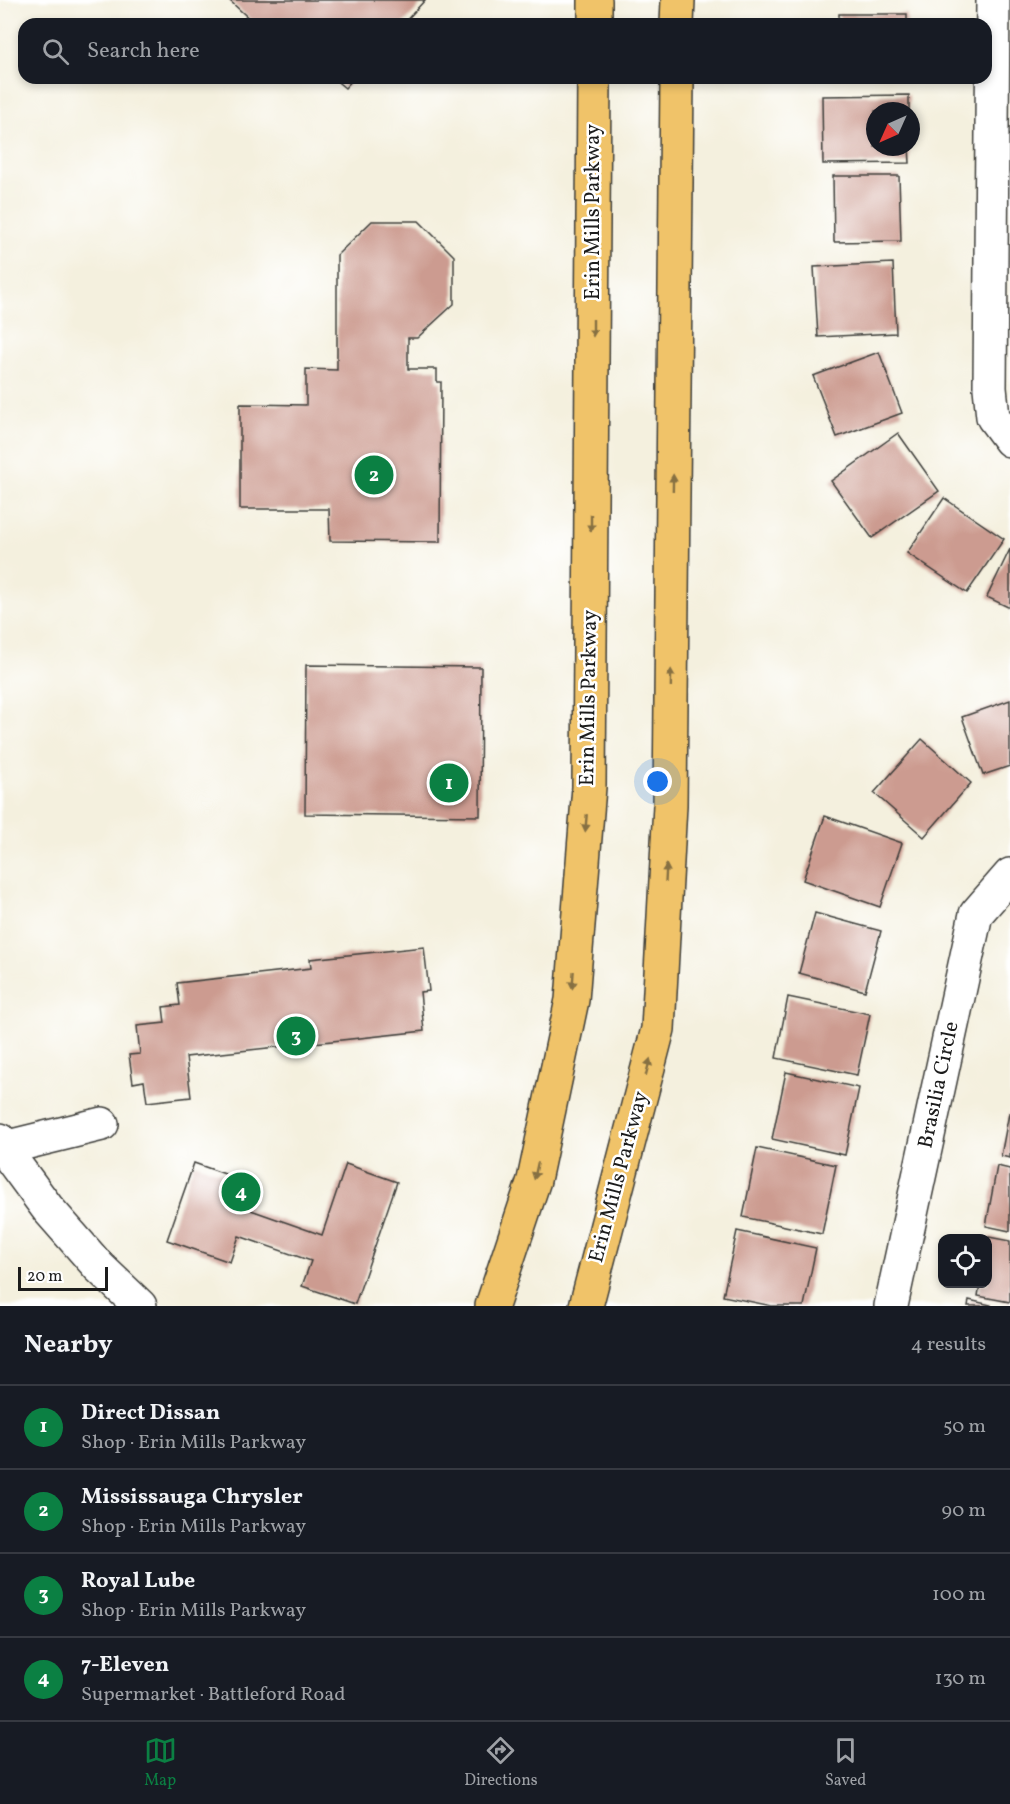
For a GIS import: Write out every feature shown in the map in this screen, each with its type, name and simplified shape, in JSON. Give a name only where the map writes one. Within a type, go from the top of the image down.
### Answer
[{"type":"main road","points":[[595,0],[595,18]]},
{"type":"main road","points":[[677,18],[678,0]]},
{"type":"main road","name":"Erin Mills Parkway","points":[[492,1306],[534,1180],[572,1000],[589,787],[594,84]]},
{"type":"main road","name":"Erin Mills Parkway","points":[[586,1306],[658,1029],[670,805],[677,84]]},
{"type":"street","points":[[993,0],[990,388],[993,417],[1010,440]]},
{"type":"street","name":"Brasilia Circle","points":[[891,1306],[976,914],[1010,875]]},
{"type":"street","points":[[102,1124],[1,1146],[48,1209],[99,1267],[140,1306]]},
{"type":"building","points":[[229,0],[425,0],[408,18],[248,18]]},
{"type":"building","points":[[839,14],[907,14],[907,18],[839,18]]},
{"type":"building","points":[[909,95],[909,102],[866,102],[866,156],[910,156],[910,163],[823,164],[822,96]]},
{"type":"building","points":[[833,176],[899,176],[901,241],[834,242]]},
{"type":"building","points":[[372,221],[419,221],[454,256],[454,304],[417,338],[408,338],[408,369],[437,369],[437,382],[441,382],[440,542],[330,541],[329,509],[240,509],[240,404],[306,405],[306,369],[337,370],[337,255]]},
{"type":"building","points":[[893,263],[896,333],[818,337],[814,267]]},
{"type":"building","points":[[879,352],[902,413],[837,437],[813,376]]},
{"type":"building","points":[[898,433],[939,491],[872,538],[831,481]]},
{"type":"building","points":[[944,498],[1004,539],[967,593],[907,553]]},
{"type":"building","points":[[1010,549],[1010,608],[987,597]]},
{"type":"building","points":[[306,665],[481,667],[480,816],[305,814]]},
{"type":"building","points":[[1010,700],[1010,766],[983,775],[962,717]]},
{"type":"building","points":[[922,739],[971,783],[924,837],[874,793]]},
{"type":"building","points":[[825,816],[902,843],[880,907],[803,880]]},
{"type":"building","points":[[815,913],[881,931],[865,991],[799,973]]},
{"type":"building","points":[[424,947],[429,991],[420,992],[424,1031],[186,1057],[191,1097],[147,1102],[144,1081],[133,1083],[129,1055],[140,1054],[137,1026],[165,1023],[163,1007],[180,1005],[177,983],[311,968],[310,959]]},
{"type":"building","points":[[788,997],[870,1014],[857,1075],[776,1058]]},
{"type":"building","points":[[786,1072],[859,1088],[845,1155],[772,1139]]},
{"type":"building","points":[[1010,1113],[1010,1158],[1001,1156]]},
{"type":"building","points":[[757,1148],[836,1165],[822,1234],[743,1217]]},
{"type":"building","points":[[194,1163],[256,1185],[248,1209],[322,1235],[346,1164],[397,1182],[355,1304],[302,1286],[311,1261],[239,1236],[230,1262],[167,1240]]},
{"type":"building","points":[[997,1166],[1010,1169],[1010,1231],[986,1226]]},
{"type":"building","points":[[737,1231],[816,1248],[804,1306],[772,1306],[723,1296]]},
{"type":"building","points":[[992,1238],[1010,1241],[1010,1302],[978,1296],[979,1288],[992,1288]]},
{"type":"building","points":[[969,1300],[991,1305],[991,1306],[968,1306]]},
{"type":"place","name":"Mississauga Chrysler","points":[[374,475]]},
{"type":"place","name":"Direct Dissan","points":[[449,783]]},
{"type":"place","name":"Royal Lube","points":[[296,1036]]},
{"type":"place","name":"7-Eleven","points":[[241,1192]]}]
